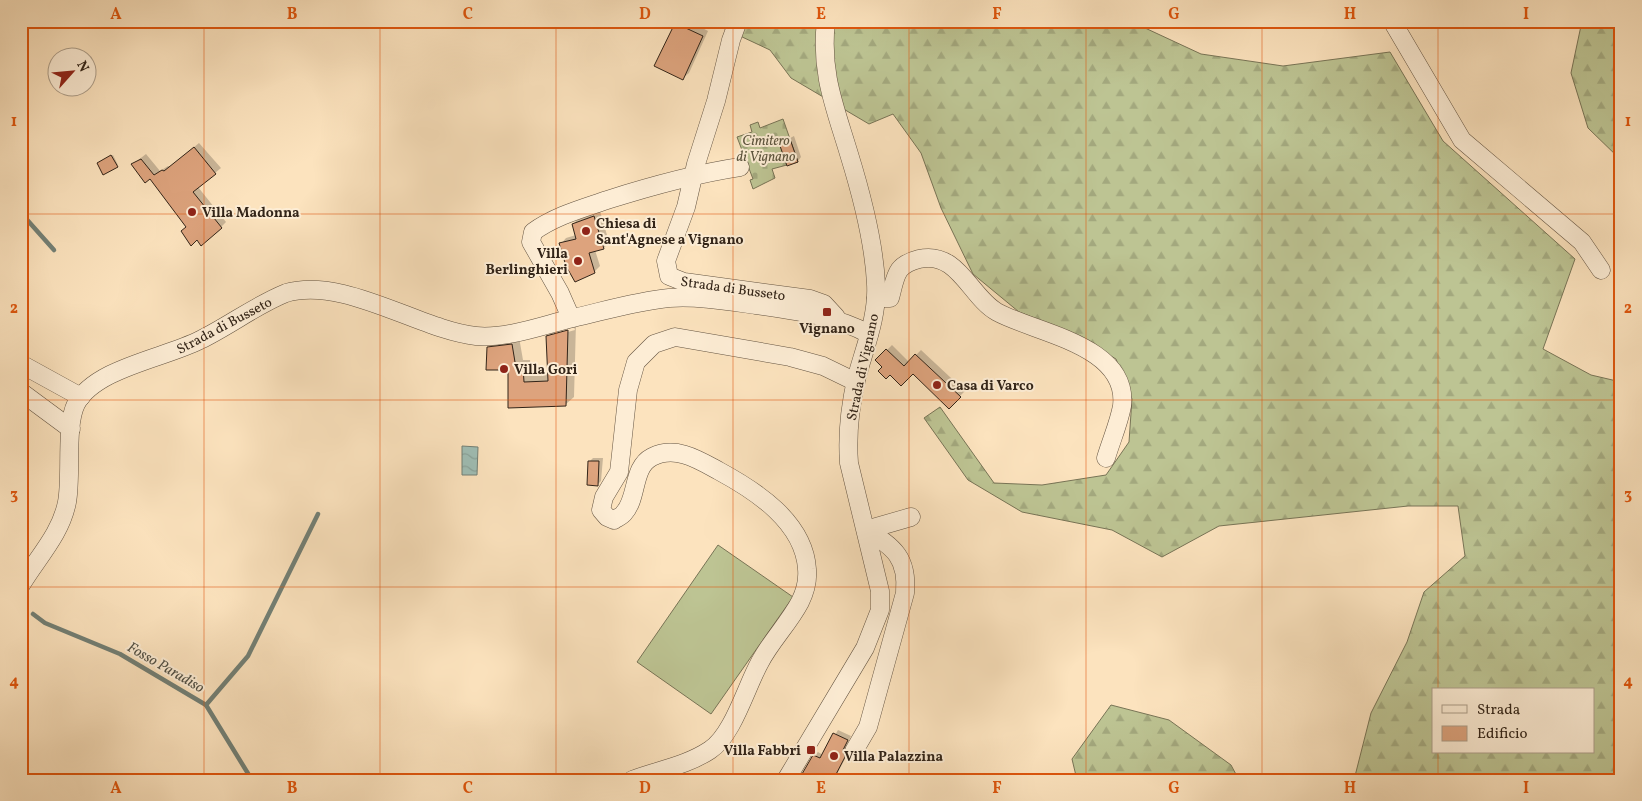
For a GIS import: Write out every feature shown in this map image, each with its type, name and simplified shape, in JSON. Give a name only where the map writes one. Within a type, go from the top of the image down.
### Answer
[{"type":"street","name":"Strada di Busseto","points":[[738,21],[693,174],[686,207],[666,261],[669,276],[684,282],[810,299],[830,308],[836,319]]},
{"type":"street","name":"Strada di Vignano","points":[[786,780],[816,728],[848,679],[875,627],[880,610],[880,591],[849,463],[849,430],[856,382],[876,298],[873,258],[861,200],[831,100],[823,55],[826,21]]},
{"type":"street","points":[[1392,21],[1462,140],[1582,242],[1601,270]]},
{"type":"street","points":[[571,318],[560,293],[531,242],[531,234],[533,232],[549,221],[570,213],[693,174],[740,167]]},
{"type":"street","points":[[876,298],[890,298],[898,270],[909,262],[927,257],[952,265],[982,301],[996,312],[1074,342],[1100,359],[1113,374],[1120,390],[1122,406],[1106,458]]},
{"type":"street","name":"Strada di Busseto","points":[[21,585],[53,537],[65,510],[69,483],[73,412],[81,397],[99,382],[116,373],[200,340],[268,301],[292,291],[314,291],[353,298],[456,332],[476,336],[501,334],[571,318],[677,298],[730,301],[816,314],[836,319],[868,334]]},
{"type":"street","points":[[632,780],[670,769],[710,750],[723,738],[760,661],[801,601],[807,580],[804,553],[793,532],[774,508],[748,487],[700,460],[682,453],[666,452],[650,458],[642,467],[624,513],[614,520],[601,510],[604,497],[619,472],[628,390],[636,362],[654,344],[674,337],[790,357],[823,366],[856,382]]},
{"type":"street","points":[[21,364],[81,397]]},
{"type":"street","points":[[21,392],[71,429]]},
{"type":"street","points":[[866,530],[911,517]]},
{"type":"street","points":[[854,750],[868,728],[905,593],[906,579],[903,564],[898,554],[866,530]]},
{"type":"green space","points":[[708,21],[1130,21],[1201,54],[1283,66],[1390,52],[1443,141],[1575,259],[1543,349],[1591,375],[1621,382],[1621,780],[1354,780],[1371,713],[1407,642],[1424,592],[1465,556],[1458,506],[1408,506],[1219,526],[1162,557],[1112,530],[1022,512],[968,480],[924,418],[940,407],[994,483],[1042,485],[1106,475],[1129,442],[1132,399],[1116,359],[1070,332],[1019,312],[973,274],[941,208],[921,153],[893,114],[869,124],[791,78],[770,50]]},
{"type":"green space","points":[[1582,21],[1621,21],[1621,160],[1588,128],[1571,73]]},
{"type":"green space","name":"Cimitero di Vignano","points":[[783,119],[798,162],[772,169],[775,178],[753,189],[750,180],[753,179],[737,137],[752,132],[750,125],[758,122],[760,128]]},
{"type":"green space","points":[[718,545],[793,597],[711,714],[637,662]]},
{"type":"green space","points":[[1111,705],[1169,720],[1231,765],[1239,780],[1077,780],[1072,759]]},
{"type":"water","points":[[462,446],[478,447],[477,475],[462,475]]},
{"type":"building","points":[[675,23],[703,36],[683,80],[654,66]]},
{"type":"building","points":[[790,139],[798,162],[787,166],[779,143]]},
{"type":"building","name":"Villa Madonna","points":[[194,147],[216,174],[193,192],[222,228],[201,246],[197,240],[191,246],[181,231],[186,227],[150,179],[145,183],[131,164],[141,159],[154,175],[162,170],[164,171]]},
{"type":"building","points":[[111,155],[118,167],[103,175],[97,163]]},
{"type":"building","points":[[594,216],[604,249],[589,253],[595,273],[575,282],[566,266],[559,243],[576,239],[572,224]]},
{"type":"building","name":"Villa Gori","points":[[568,330],[566,406],[508,408],[508,370],[486,370],[487,347],[512,344],[516,368],[523,367],[524,382],[548,381],[546,336]]},
{"type":"building","name":"Casa di Varco","points":[[886,349],[904,366],[915,354],[961,397],[949,409],[913,374],[901,386],[890,375],[886,379],[878,371],[882,367],[875,360]]},
{"type":"building","points":[[588,461],[599,461],[598,486],[587,485]]},
{"type":"building","name":"Villa Palazzina","points":[[833,733],[848,740],[843,750],[845,757],[833,780],[811,780],[802,774],[813,755],[820,758]]},
{"type":"waterway","points":[[21,213],[54,250]]},
{"type":"waterway","points":[[206,705],[248,656],[318,514]]},
{"type":"waterway","name":"Fosso Paradiso","points":[[33,614],[45,623],[120,654],[206,705],[252,780]]},
{"type":"place","name":"Villa Madonna","points":[[192,212]]},
{"type":"place","name":"Chiesa di Sant'Agnese a Vignano","points":[[586,231]]},
{"type":"place","name":"Villa Berlinghieri","points":[[578,261]]},
{"type":"place","name":"Vignano","points":[[827,312]]},
{"type":"place","name":"Villa Gori","points":[[504,369]]},
{"type":"place","name":"Casa di Varco","points":[[937,385]]},
{"type":"place","name":"Villa Fabbri","points":[[811,750]]},
{"type":"place","name":"Villa Palazzina","points":[[834,756]]}]
